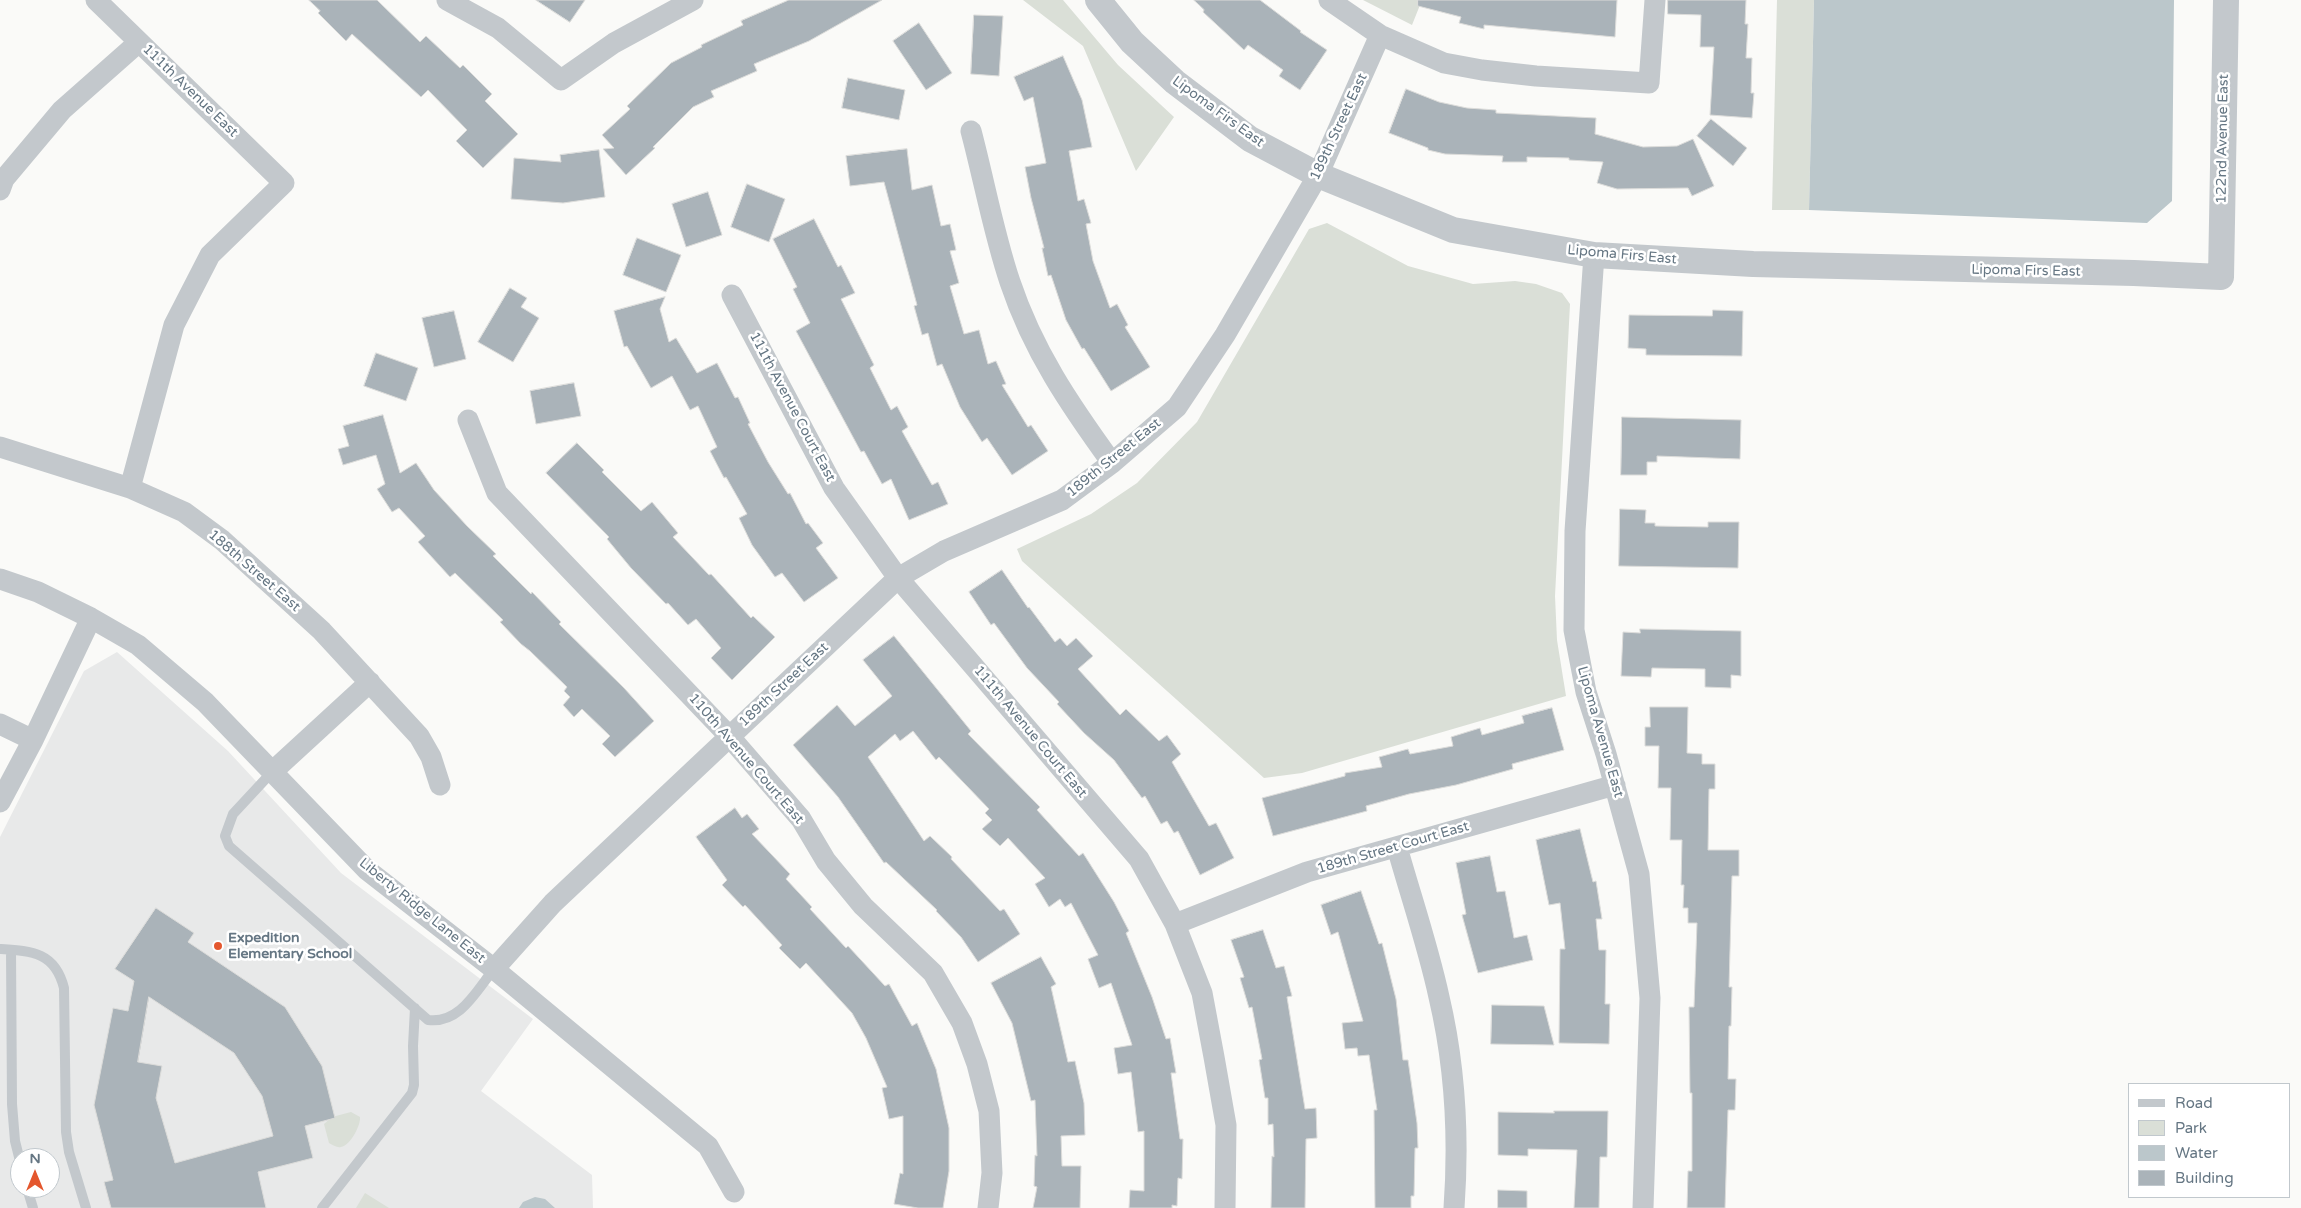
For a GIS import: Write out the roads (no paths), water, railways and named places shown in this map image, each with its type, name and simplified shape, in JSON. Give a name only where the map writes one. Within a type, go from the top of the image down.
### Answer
[{"type":"street","name":"111th Avenue East","points":[[96,0],[284,183],[210,255],[174,325],[130,488]]},
{"type":"street","points":[[447,0],[498,28],[562,80],[614,43],[693,0]]},
{"type":"street","name":"Lipoma Firs East","points":[[1098,0],[1132,42],[1175,82],[1250,139],[1318,175],[1452,230],[1594,255],[1753,264],[2134,273],[2222,277]]},
{"type":"street","points":[[1329,0],[1380,35],[1444,63],[1482,70],[1649,83],[1655,0]]},
{"type":"street","name":"122nd Avenue East","points":[[2222,277],[2226,0]]},
{"type":"street","name":"189th Street East","points":[[494,969],[553,902],[898,578],[944,551],[1062,500],[1112,463],[1177,407],[1225,335],[1318,175],[1380,35]]},
{"type":"street","points":[[0,190],[4,179],[62,110],[139,42]]},
{"type":"street","points":[[971,131],[1010,282],[1035,342],[1066,399],[1112,463]]},
{"type":"street","name":"Lipoma Avenue East","points":[[1594,255],[1575,531],[1574,630],[1586,692],[1615,785],[1639,874],[1650,998],[1643,1208]]},
{"type":"street","name":"111th Avenue Court East","points":[[732,295],[834,488],[898,578],[1139,860],[1175,924],[1202,993],[1226,1125],[1225,1208]]},
{"type":"street","name":"110th Avenue Court East","points":[[468,420],[497,493],[729,736],[801,818],[826,860],[863,906],[934,973],[962,1023],[977,1064],[988,1111],[992,1173],[988,1208]]},
{"type":"street","name":"188th Street East","points":[[0,447],[130,488],[184,512],[222,540],[322,631],[419,736],[431,757],[440,785]]},
{"type":"street","name":"Liberty Ridge Lane East","points":[[0,579],[38,592],[91,618],[138,646],[198,696],[367,870],[494,969],[708,1146],[734,1192]]},
{"type":"street","points":[[0,802],[33,740],[91,618]]},
{"type":"street","points":[[272,772],[370,682]]},
{"type":"street","points":[[0,724],[33,740]]},
{"type":"street","name":"189th Street Court East","points":[[1175,924],[1307,872],[1615,785]]},
{"type":"street","points":[[1397,847],[1439,997],[1453,1081],[1456,1180],[1454,1208]]},
{"type":"lane","points":[[272,772],[232,814],[225,836],[229,846],[428,1020],[440,1021],[450,1018],[462,1010],[494,969]]},
{"type":"lane","points":[[0,949],[29,951],[41,956],[54,964],[61,975],[64,988],[67,1144],[86,1208]]},
{"type":"lane","points":[[11,950],[12,1104],[17,1148]]},
{"type":"lane","points":[[322,1208],[412,1093],[414,1085],[413,1046],[415,1008]]},
{"type":"water","points":[[1814,0],[2174,0],[2172,201],[2147,223],[1809,210]]},
{"type":"water","points":[[535,1197],[545,1199],[555,1208],[519,1208],[523,1202]]},
{"type":"place","name":"Expedition Elementary School","points":[[218,946]]}]
